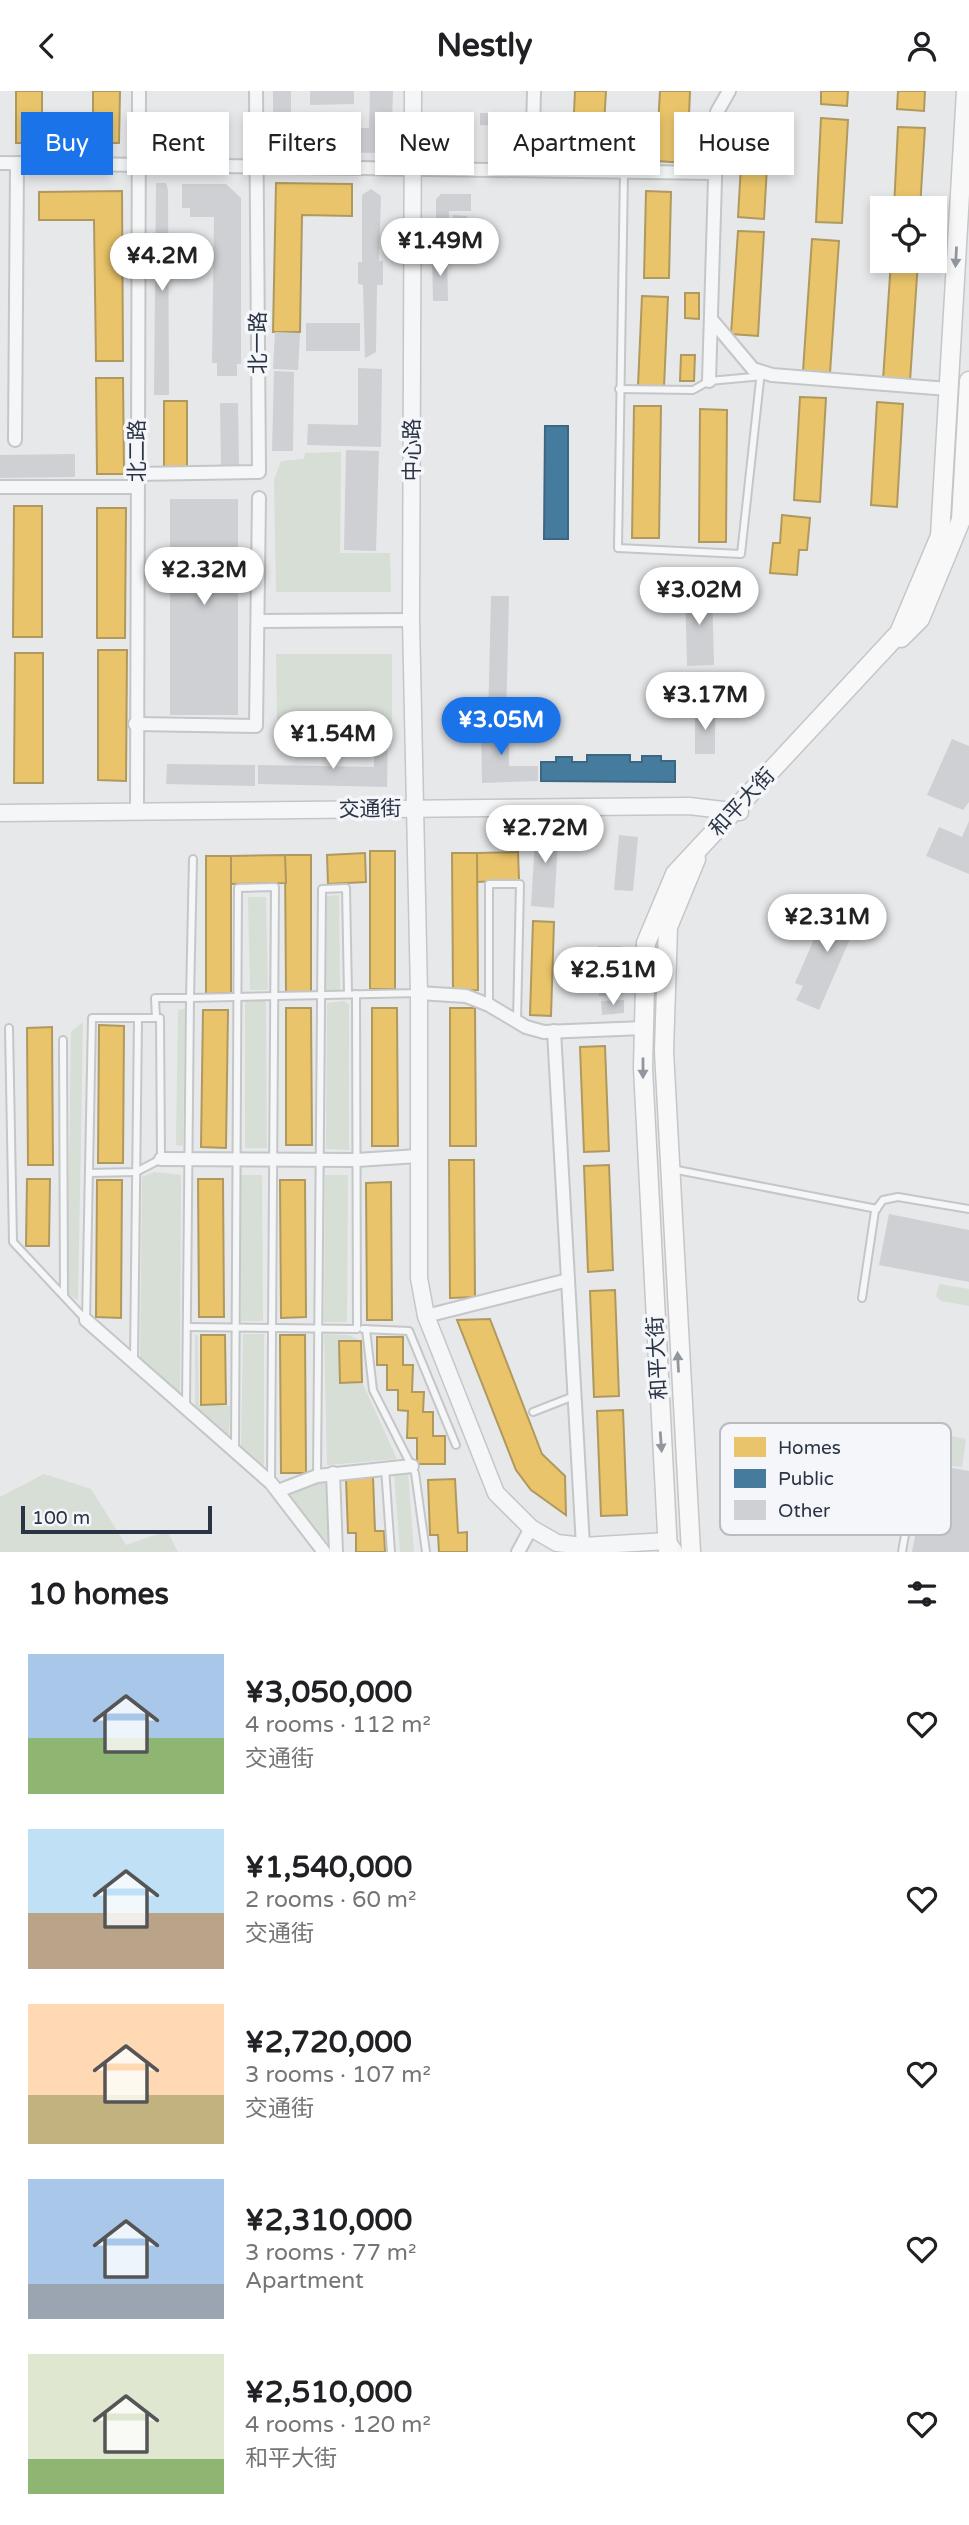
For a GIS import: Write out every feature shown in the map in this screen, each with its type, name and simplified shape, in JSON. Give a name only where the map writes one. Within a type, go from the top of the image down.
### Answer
[{"type":"main road","name":"和平大街","points":[[691,1552],[664,1051],[667,927],[696,860],[736,812],[899,633],[940,536],[966,91]]},
{"type":"main road","name":"和平大街","points":[[670,1548],[642,1068],[646,943],[675,874],[920,619],[965,507],[969,381]]},
{"type":"street","name":"北二路","points":[[139,91],[139,112]]},
{"type":"street","name":"北一路","points":[[256,91],[256,112]]},
{"type":"street","name":"中心路","points":[[413,91],[413,112]]},
{"type":"street","points":[[534,91],[534,112]]},
{"type":"street","points":[[717,112],[729,91]]},
{"type":"street","points":[[0,163],[127,165]]},
{"type":"street","points":[[15,440],[17,163]]},
{"type":"street","name":"北二路","points":[[137,812],[135,724],[139,175]]},
{"type":"street","name":"北一路","points":[[137,480],[259,472],[256,175]]},
{"type":"street","name":"中心路","points":[[413,175],[411,620],[419,993],[419,1278],[426,1316],[496,1493],[531,1528],[557,1548]]},
{"type":"street","points":[[709,381],[715,175]]},
{"type":"street","points":[[711,319],[753,369],[764,374],[948,389]]},
{"type":"street","points":[[0,487],[137,480]]},
{"type":"street","points":[[135,724],[256,726],[259,498]]},
{"type":"street","points":[[942,501],[965,507]]},
{"type":"street","points":[[258,621],[411,620]]},
{"type":"street","name":"交通街","points":[[0,813],[689,806],[736,812]]},
{"type":"street","points":[[419,993],[466,996],[544,1032],[644,1028]]},
{"type":"street","points":[[554,1031],[583,1546]]},
{"type":"street","points":[[161,1159],[357,1160],[418,1156]]},
{"type":"street","points":[[426,1316],[568,1280]]},
{"type":"street","points":[[86,1320],[275,1487],[324,1552]]},
{"type":"street","points":[[275,1487],[333,1473],[412,1466]]},
{"type":"street","points":[[333,1473],[336,1552]]},
{"type":"street","points":[[518,1552],[531,1528]]},
{"type":"street","points":[[557,1548],[670,1548]]},
{"type":"lane","points":[[619,389],[693,390],[709,381],[764,374],[741,554],[618,548],[619,389],[624,175]]},
{"type":"lane","points":[[187,1408],[193,859]]},
{"type":"lane","points":[[489,1005],[489,884],[520,884],[517,1021]]},
{"type":"lane","points":[[235,1451],[238,888],[275,887],[272,1328],[275,1487]]},
{"type":"lane","points":[[317,1476],[321,889],[346,888],[357,1160],[357,1329]]},
{"type":"lane","points":[[156,1018],[155,998],[419,993]]},
{"type":"lane","points":[[134,1362],[138,1018]]},
{"type":"lane","points":[[86,1320],[92,1019],[160,1018],[161,1159],[136,1172],[89,1173]]},
{"type":"lane","points":[[9,1028],[13,1243],[86,1320]]},
{"type":"lane","points":[[63,1040],[64,1296]]},
{"type":"lane","points":[[669,1169],[877,1209]]},
{"type":"lane","points":[[862,1299],[877,1209],[883,1200],[898,1196],[969,1209]]},
{"type":"lane","points":[[187,1327],[408,1331],[456,1445]]},
{"type":"lane","points":[[366,1329],[373,1390],[412,1466],[426,1552]]},
{"type":"lane","points":[[533,1412],[574,1396]]},
{"type":"lane","points":[[385,1468],[391,1552]]},
{"type":"shaded area","points":[[341,452],[340,553],[390,553],[391,592],[276,592],[274,480],[281,461],[304,459],[305,453]]},
{"type":"shaded area","points":[[276,654],[392,654],[392,723],[277,724]]},
{"type":"shaded area","points":[[339,895],[340,991],[325,992],[326,896]]},
{"type":"shaded area","points":[[248,897],[266,897],[268,990],[250,990]]},
{"type":"shaded area","points":[[245,1001],[266,1001],[267,1148],[245,1148]]},
{"type":"shaded area","points":[[343,1001],[349,1004],[349,1150],[326,1149],[327,1003]]},
{"type":"shaded area","points":[[185,1009],[183,1146],[176,1145],[178,1010]]},
{"type":"shaded area","points":[[83,1022],[78,1300],[67,1294],[71,1032]]},
{"type":"shaded area","points":[[154,1172],[181,1175],[180,1396],[140,1359],[142,1177]]},
{"type":"shaded area","points":[[240,1175],[262,1175],[263,1321],[241,1321]]},
{"type":"shaded area","points":[[325,1175],[348,1175],[347,1322],[324,1322]]},
{"type":"shaded area","points":[[939,1284],[969,1289],[969,1306],[941,1301],[936,1296]]},
{"type":"shaded area","points":[[243,1334],[264,1334],[264,1466],[241,1449]]},
{"type":"shaded area","points":[[324,1334],[349,1335],[361,1341],[339,1341],[340,1383],[362,1382],[397,1459],[327,1465]]},
{"type":"shaded area","points":[[195,1335],[198,1335],[199,1405],[230,1406],[229,1438],[195,1409]]},
{"type":"shaded area","points":[[951,1436],[966,1439],[962,1467],[951,1466]]},
{"type":"shaded area","points":[[408,1472],[414,1552],[400,1552],[394,1473]]},
{"type":"shaded area","points":[[44,1474],[91,1489],[126,1545],[167,1531],[178,1552],[0,1552],[0,1497]]},
{"type":"shaded area","points":[[326,1480],[329,1545],[286,1493]]},
{"type":"building: Homes","points":[[16,91],[42,91],[42,112],[21,112],[21,143],[16,143]]},
{"type":"building: Homes","points":[[93,91],[120,91],[119,143],[113,143],[113,112],[93,112]]},
{"type":"building: Homes","points":[[575,91],[606,91],[605,112],[574,112]]},
{"type":"building: Homes","points":[[660,91],[690,91],[689,112],[674,112],[674,162],[660,161]]},
{"type":"building: Homes","points":[[821,91],[848,91],[847,106],[821,104]]},
{"type":"building: Homes","points":[[898,91],[925,91],[924,111],[897,109]]},
{"type":"building: Homes","points":[[821,118],[848,120],[842,223],[816,222]]},
{"type":"building: Homes","points":[[898,127],[925,128],[921,196],[895,196]]},
{"type":"building: Homes","points":[[740,175],[767,175],[764,219],[738,217]]},
{"type":"building: Homes","points":[[276,183],[352,184],[352,216],[302,215],[300,332],[273,332]]},
{"type":"building: Homes","points":[[122,191],[123,361],[96,361],[94,220],[39,220],[39,192]]},
{"type":"building: Homes","points":[[646,191],[671,192],[669,278],[644,278]]},
{"type":"building: Homes","points":[[738,231],[764,232],[758,336],[731,334]]},
{"type":"building: Homes","points":[[812,239],[839,241],[830,373],[803,371]]},
{"type":"building: Homes","points":[[890,273],[917,273],[910,381],[883,380]]},
{"type":"building: Homes","points":[[685,293],[699,293],[699,319],[685,318]]},
{"type":"building: Homes","points":[[642,296],[668,297],[664,387],[638,386]]},
{"type":"building: Homes","points":[[681,355],[695,355],[694,381],[680,381]]},
{"type":"building: Homes","points":[[96,378],[123,378],[124,474],[97,474]]},
{"type":"building: Homes","points":[[800,397],[826,398],[820,502],[794,500]]},
{"type":"building: Homes","points":[[164,401],[187,401],[187,468],[164,468]]},
{"type":"building: Homes","points":[[877,402],[903,404],[897,507],[871,505]]},
{"type":"building: Homes","points":[[634,406],[661,406],[659,538],[632,538]]},
{"type":"building: Homes","points":[[700,409],[727,410],[726,542],[699,542]]},
{"type":"building: Homes","points":[[14,506],[42,506],[42,637],[13,637]]},
{"type":"building: Homes","points":[[97,508],[126,508],[125,638],[97,638]]},
{"type":"building: Homes","points":[[782,515],[810,518],[807,550],[799,550],[797,575],[770,573],[773,543],[780,543]]},
{"type":"building: Homes","points":[[98,650],[127,650],[126,781],[98,780]]},
{"type":"building: Homes","points":[[15,653],[43,653],[43,783],[14,783]]},
{"type":"building: Homes","points":[[370,851],[395,851],[395,989],[370,989]]},
{"type":"building: Homes","points":[[518,852],[519,880],[477,882],[477,853]]},
{"type":"building: Homes","points":[[365,853],[366,882],[328,884],[327,855]]},
{"type":"building: Homes","points":[[452,853],[477,853],[478,990],[453,991]]},
{"type":"building: Homes","points":[[285,855],[311,855],[311,992],[286,992]]},
{"type":"building: Homes","points":[[285,855],[286,883],[231,884],[231,856]]},
{"type":"building: Homes","points":[[206,856],[231,856],[231,993],[206,994]]},
{"type":"building: Homes","points":[[533,921],[554,922],[551,1016],[530,1015]]},
{"type":"building: Homes","points":[[286,1008],[311,1008],[312,1145],[286,1145]]},
{"type":"building: Homes","points":[[372,1008],[397,1008],[398,1146],[372,1146]]},
{"type":"building: Homes","points":[[450,1008],[475,1008],[476,1146],[450,1146]]},
{"type":"building: Homes","points":[[203,1010],[228,1010],[226,1148],[201,1147]]},
{"type":"building: Homes","points":[[99,1025],[124,1026],[123,1163],[98,1163]]},
{"type":"building: Homes","points":[[52,1027],[53,1165],[28,1165],[27,1028]]},
{"type":"building: Homes","points":[[605,1046],[609,1151],[584,1152],[580,1047]]},
{"type":"building: Homes","points":[[449,1160],[474,1160],[475,1297],[450,1298]]},
{"type":"building: Homes","points":[[609,1165],[613,1270],[588,1272],[584,1166]]},
{"type":"building: Homes","points":[[27,1179],[50,1179],[49,1246],[26,1246]]},
{"type":"building: Homes","points":[[198,1179],[223,1179],[224,1317],[199,1317]]},
{"type":"building: Homes","points":[[97,1180],[122,1180],[121,1318],[96,1317]]},
{"type":"building: Homes","points":[[280,1180],[305,1180],[306,1317],[281,1318]]},
{"type":"building: Homes","points":[[391,1182],[392,1320],[367,1320],[366,1183]]},
{"type":"building: Homes","points":[[615,1290],[619,1396],[594,1397],[590,1291]]},
{"type":"building: Homes","points":[[490,1319],[542,1454],[565,1476],[566,1515],[531,1490],[516,1470],[457,1320]]},
{"type":"building: Homes","points":[[201,1335],[225,1335],[226,1404],[201,1405]]},
{"type":"building: Homes","points":[[280,1335],[305,1335],[306,1473],[281,1473]]},
{"type":"building: Homes","points":[[377,1337],[403,1337],[403,1365],[413,1365],[412,1392],[424,1392],[423,1412],[433,1412],[433,1436],[445,1436],[445,1464],[417,1464],[417,1438],[407,1438],[408,1411],[398,1410],[398,1390],[387,1390],[387,1365],[377,1365]]},
{"type":"building: Homes","points":[[339,1341],[361,1341],[362,1382],[340,1383]]},
{"type":"building: Homes","points":[[623,1410],[627,1515],[601,1516],[597,1411]]},
{"type":"building: Homes","points":[[373,1477],[375,1531],[384,1531],[385,1552],[356,1552],[356,1533],[348,1533],[346,1479]]},
{"type":"building: Homes","points":[[455,1479],[458,1533],[467,1532],[467,1552],[439,1552],[438,1535],[430,1535],[428,1480]]},
{"type":"building: Public","points":[[545,426],[568,426],[568,539],[544,539]]},
{"type":"building: Public","points":[[587,755],[630,755],[630,762],[642,762],[642,756],[661,756],[661,761],[675,761],[675,782],[541,781],[541,762],[556,762],[556,757],[572,757],[572,762],[587,762]]},
{"type":"building: Other","points":[[273,91],[291,91],[291,112],[273,112]]},
{"type":"building: Other","points":[[310,91],[354,91],[354,104],[310,105]]},
{"type":"building: Other","points":[[370,91],[393,91],[392,112],[375,112],[375,153],[361,153],[361,128],[369,128]]},
{"type":"building: Other","points":[[480,113],[488,113],[488,125],[480,125]]},
{"type":"building: Other","points":[[156,183],[166,183],[168,190],[169,395],[154,395]]},
{"type":"building: Other","points":[[182,184],[226,184],[241,198],[241,364],[237,364],[237,376],[217,376],[217,363],[212,363],[214,217],[190,217],[190,208],[182,208]]},
{"type":"building: Other","points":[[371,189],[381,196],[379,261],[383,261],[383,285],[377,285],[376,352],[365,358],[363,285],[358,284],[358,262],[362,262],[362,195]]},
{"type":"building: Other","points":[[441,194],[471,194],[471,211],[449,211],[449,248],[436,247],[436,199]]},
{"type":"building: Other","points":[[453,215],[467,216],[466,245],[452,244]]},
{"type":"building: Other","points":[[432,256],[447,256],[448,301],[433,301]]},
{"type":"building: Other","points":[[306,323],[360,323],[360,351],[306,351]]},
{"type":"building: Other","points":[[275,332],[300,333],[298,370],[273,369]]},
{"type":"building: Other","points":[[358,368],[382,369],[381,447],[307,445],[308,424],[358,425]]},
{"type":"building: Other","points":[[274,371],[294,372],[293,451],[272,451]]},
{"type":"building: Other","points":[[220,403],[238,403],[239,466],[221,467]]},
{"type":"building: Other","points":[[346,450],[379,451],[376,551],[344,550]]},
{"type":"building: Other","points":[[75,454],[75,477],[0,478],[0,455]]},
{"type":"building: Other","points":[[170,499],[238,499],[238,715],[170,715]]},
{"type":"building: Other","points":[[712,588],[714,665],[687,666],[685,589]]},
{"type":"building: Other","points":[[491,596],[509,596],[506,722],[488,722]]},
{"type":"building: Other","points":[[695,710],[715,710],[715,754],[695,754]]},
{"type":"building: Other","points":[[481,723],[509,723],[509,766],[538,766],[538,781],[482,783]]},
{"type":"building: Other","points":[[375,729],[388,730],[387,787],[258,784],[258,765],[374,767]]},
{"type":"building: Other","points":[[952,739],[969,746],[969,802],[963,810],[927,795]]},
{"type":"building: Other","points":[[167,764],[255,765],[255,786],[166,784]]},
{"type":"building: Other","points":[[969,821],[969,874],[926,856],[939,827],[962,837]]},
{"type":"building: Other","points":[[536,823],[559,825],[554,908],[531,906]]},
{"type":"building: Other","points":[[619,835],[638,837],[633,891],[614,890]]},
{"type":"building: Other","points":[[840,899],[863,909],[819,1010],[796,1000],[803,986],[795,983],[825,914],[832,917]]},
{"type":"building: Other","points":[[598,946],[621,946],[622,995],[599,996]]},
{"type":"building: Other","points":[[624,1000],[624,1013],[602,1015],[601,1001]]},
{"type":"building: Other","points":[[889,1214],[969,1230],[969,1282],[879,1265]]},
{"type":"building: Other","points":[[951,1468],[969,1471],[969,1552],[912,1552],[915,1535],[951,1535]]}]
